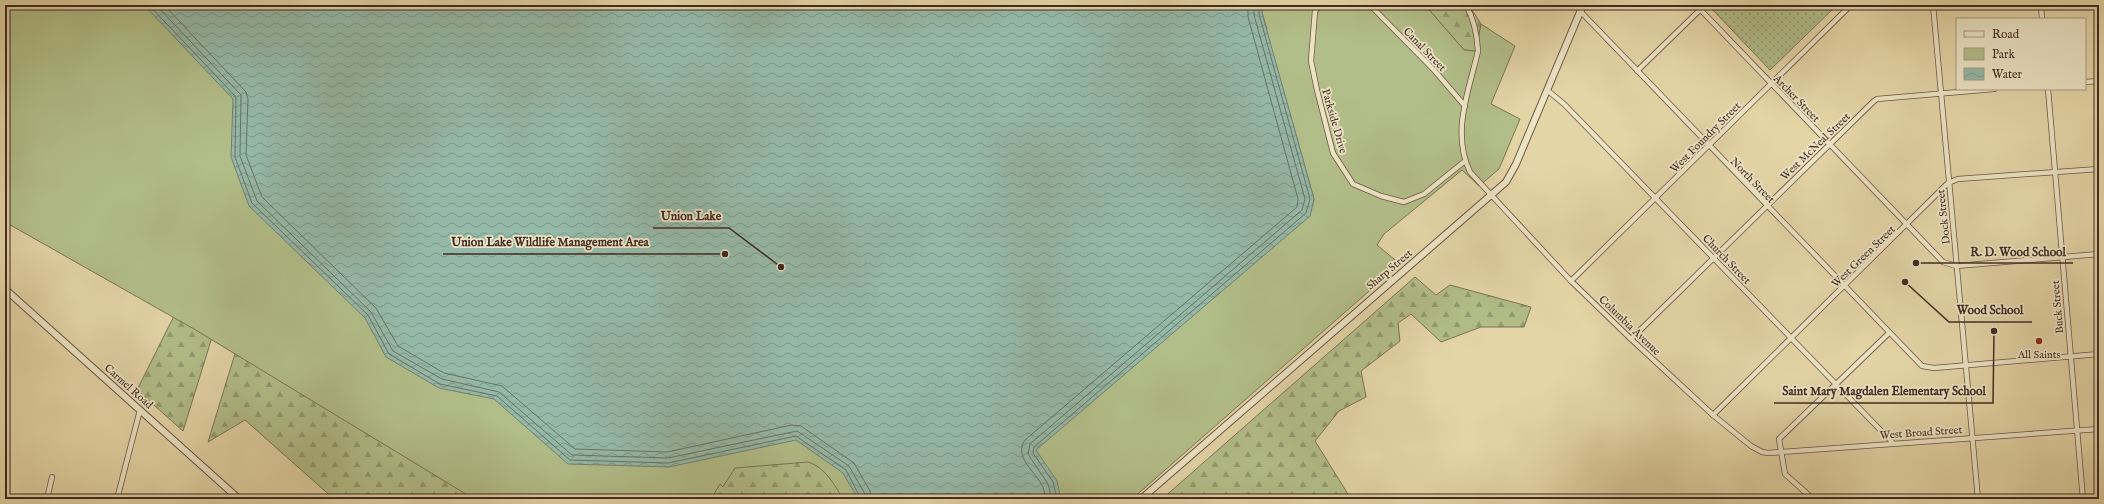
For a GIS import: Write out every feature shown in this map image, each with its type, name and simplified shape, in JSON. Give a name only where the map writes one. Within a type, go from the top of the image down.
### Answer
[{"type":"street","name":"Parkside Drive","points":[[1321,5],[1315,11],[1312,33],[1312,68],[1333,153],[1353,184],[1369,192],[1404,202],[1424,194],[1465,161]]},
{"type":"street","name":"Canal Street","points":[[1370,5],[1434,70],[1465,106]]},
{"type":"street","points":[[1465,161],[1462,149],[1461,128],[1478,51],[1476,29],[1466,5]]},
{"type":"street","name":"Archer Street","points":[[1696,5],[1939,259],[1946,264],[1956,266]]},
{"type":"street","points":[[1637,71],[1705,5]]},
{"type":"street","name":"West Foundry Street","points":[[1571,281],[1850,5]]},
{"type":"street","name":"Dock Street","points":[[1933,5],[1948,183],[1966,365],[1971,438],[1978,499]]},
{"type":"street","points":[[2041,5],[2042,18]]},
{"type":"street","name":"North Street","points":[[1581,8],[1637,71],[1844,287],[1922,366],[1929,369],[2099,354]]},
{"type":"street","name":"Sharp Street","points":[[1142,499],[1368,301],[1492,195],[1510,176],[1581,8]]},
{"type":"street","points":[[2086,82],[2099,81]]},
{"type":"street","name":"Church Street","points":[[1547,90],[1564,104],[1893,443]]},
{"type":"street","name":"West McNeal Street","points":[[1631,339],[1766,205],[1877,99],[1983,90]]},
{"type":"street","name":"Buck Street","points":[[2048,90],[2083,499]]},
{"type":"street","name":"Columbia Avenue","points":[[1465,161],[1474,176],[1571,281],[1631,339],[1713,415],[1756,450],[1768,453]]},
{"type":"street","points":[[1948,183],[1958,180],[2099,169]]},
{"type":"street","name":"West Green Street","points":[[1713,415],[1948,183]]},
{"type":"street","points":[[1956,266],[2099,254]]},
{"type":"street","name":"Carmel Road","points":[[5,288],[239,499]]},
{"type":"street","points":[[1813,499],[1785,474],[1779,441],[1782,436],[1889,333]]},
{"type":"street","points":[[117,499],[140,410]]},
{"type":"street","name":"West Broad Street","points":[[1768,453],[2099,429]]},
{"type":"street","points":[[47,499],[52,477]]},
{"type":"green space","points":[[5,5],[796,440],[858,499],[334,499],[245,420],[208,442],[237,347],[213,334],[183,431],[137,390],[176,312]]},
{"type":"green space","points":[[5,5],[1262,5],[1260,16],[1267,29],[1262,13],[1263,5],[1425,5],[1464,50],[1476,51],[1481,24],[1515,46],[1491,104],[1520,119],[1499,169],[1479,186],[1462,170],[1384,234],[1377,245],[1400,264],[1132,499],[843,499],[824,472],[814,464],[808,462],[735,468],[723,487],[720,484],[711,499],[474,499],[194,329],[5,222]],"holes":[[[1283,89],[1314,199],[1312,207]]]},
{"type":"green space","points":[[1425,5],[1469,5],[1481,24],[1476,51],[1464,50]]},
{"type":"green space","points":[[1714,5],[1837,5],[1770,70],[1711,8]]},
{"type":"green space","points":[[1415,277],[1436,295],[1450,285],[1531,307],[1524,327],[1481,327],[1441,342],[1411,314],[1398,323],[1400,341],[1361,371],[1366,397],[1339,411],[1315,441],[1351,499],[1162,499]]},
{"type":"water","points":[[144,5],[1263,5],[1262,13],[1314,199],[1310,216],[1036,450],[1057,481],[1061,499],[858,499],[843,473],[796,440],[669,467],[568,464],[494,399],[439,388],[386,357],[365,318],[249,206],[231,157],[233,99]]},
{"type":"place","name":"Union Lake Wildlife Management Area","points":[[725,254]]},
{"type":"place","name":"R. D. Wood School","points":[[1916,263]]},
{"type":"place","name":"Union Lake","points":[[781,267]]},
{"type":"place","name":"Wood School","points":[[1905,282]]},
{"type":"place","name":"Saint Mary Magdalen Elementary School","points":[[1994,331]]},
{"type":"place","name":"All Saints","points":[[2039,341]]}]
